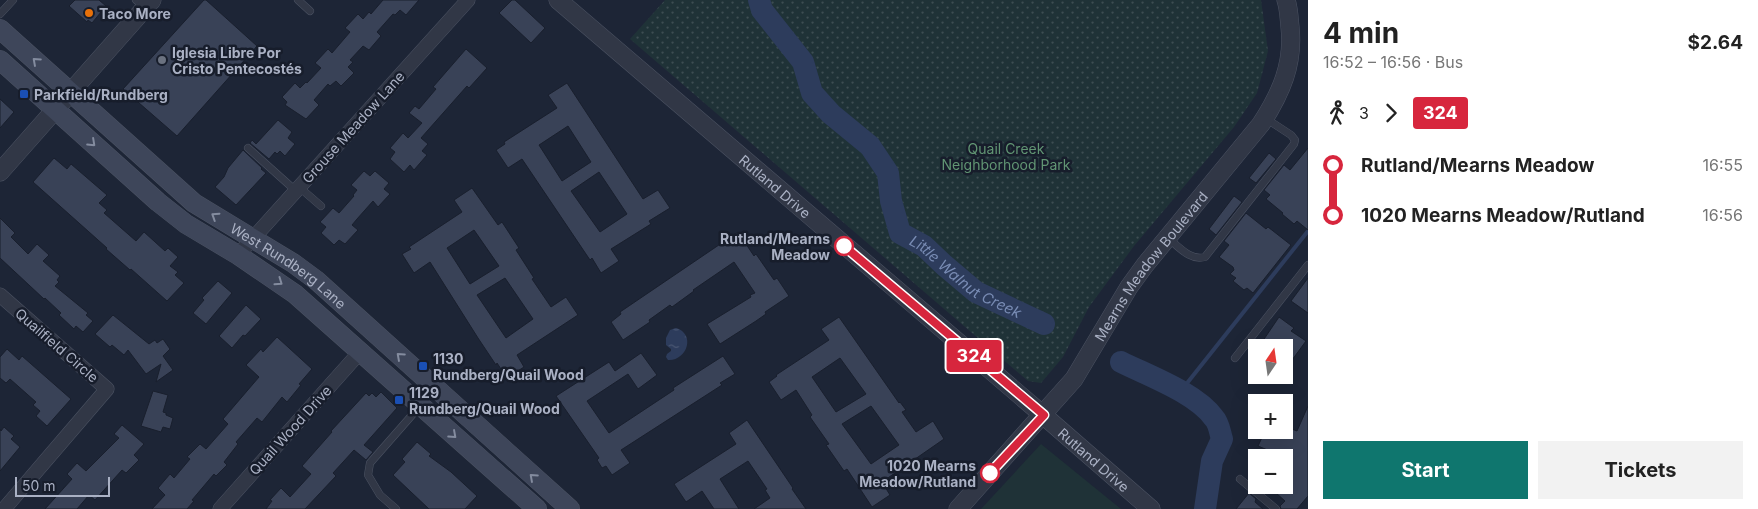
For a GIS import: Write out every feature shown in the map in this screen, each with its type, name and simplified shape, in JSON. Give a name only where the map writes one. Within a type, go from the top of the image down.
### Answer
[{"type":"main road","name":"West Rundberg Lane","points":[[0,29],[194,203],[253,238],[316,280],[570,509]]},
{"type":"main road","name":"West Rundberg Lane","points":[[0,60],[158,202],[186,224],[238,255],[295,294],[537,509]]},
{"type":"street","name":"Grouse Meadow Lane","points":[[238,255],[468,0]]},
{"type":"street","name":"Rutland Drive","points":[[558,0],[1044,415],[1151,509]]},
{"type":"street","name":"Mearns Meadow Boulevard","points":[[958,509],[1044,415],[1074,379],[1129,287],[1265,118],[1284,83],[1290,61],[1291,38],[1286,0]]},
{"type":"street","points":[[0,172],[71,93],[145,3]]},
{"type":"street","name":"Quailfield Circle","points":[[0,295],[108,389],[4,509]]},
{"type":"street","name":"Quail Wood Drive","points":[[220,509],[360,352]]},
{"type":"lane","points":[[0,14],[13,0]]},
{"type":"lane","points":[[298,0],[310,11]]},
{"type":"lane","points":[[1167,238],[1192,256],[1198,258],[1206,256],[1294,144],[1295,140],[1291,135],[1265,118]]},
{"type":"lane","points":[[248,148],[297,189],[321,206]]},
{"type":"lane","points":[[1235,358],[1308,265]]},
{"type":"lane","points":[[396,509],[380,495],[368,475],[370,463],[420,406]]},
{"type":"lane","points":[[1240,478],[1276,509]]},
{"type":"green space","name":"Quail Creek Neighborhood Park","points":[[665,0],[1261,0],[1268,51],[1257,93],[1234,127],[1134,246],[1089,307],[1063,357],[1041,383],[1028,381],[630,39]]},
{"type":"green space","points":[[1041,444],[1121,509],[981,509]]},
{"type":"water","points":[[676,328],[686,336],[687,347],[680,356],[668,360],[666,357],[671,349],[666,345],[666,338],[670,330]]},
{"type":"building","name":"Taco More","points":[[75,0],[99,0],[106,6],[92,23],[88,20],[87,22],[69,6]]},
{"type":"building","points":[[204,0],[257,46],[177,136],[123,89]]},
{"type":"building","points":[[383,0],[419,0],[406,15],[400,10],[395,15],[393,14],[377,32],[381,36],[369,50],[363,46],[350,60],[353,62],[348,67],[354,73],[341,86],[336,81],[330,86],[328,84],[314,100],[319,105],[306,119],[285,105],[287,102],[282,97],[295,83],[300,88],[307,83],[321,68],[315,63],[328,49],[332,53],[350,32],[345,28],[358,14],[363,19],[369,12],[371,14]]},
{"type":"building","points":[[512,0],[515,0],[545,28],[531,43],[499,13]]},
{"type":"building","points":[[466,49],[487,68],[469,88],[467,86],[421,138],[428,144],[422,151],[427,155],[414,170],[410,165],[404,172],[390,159],[395,152],[390,148],[403,133],[408,138],[422,123],[409,113],[415,106],[419,109],[436,89],[433,87]]},
{"type":"building","points":[[567,83],[643,199],[658,190],[670,208],[649,221],[651,224],[611,249],[619,261],[601,273],[592,258],[590,260],[522,159],[508,168],[496,150],[505,144],[504,142],[557,108],[548,95]],"holes":[[[568,126],[591,162],[562,181],[539,145]],[[599,172],[627,214],[600,232],[571,191]]]},
{"type":"building","points":[[0,99],[14,112],[0,128]]},
{"type":"building","points":[[278,120],[292,132],[288,138],[295,144],[285,156],[280,151],[277,154],[275,152],[269,159],[250,143],[252,140],[256,144]]},
{"type":"building","points":[[1308,148],[1308,230],[1297,221],[1294,224],[1282,214],[1266,199],[1270,195],[1264,190],[1284,165],[1290,170]]},
{"type":"building","points":[[243,150],[266,173],[236,205],[215,187]]},
{"type":"building","points":[[1269,153],[1276,159],[1256,183],[1249,178]]},
{"type":"building","points":[[54,158],[67,169],[71,164],[107,195],[99,203],[107,210],[104,213],[136,241],[144,232],[165,251],[168,248],[178,257],[170,266],[178,272],[175,275],[184,283],[167,301],[106,249],[33,182]]},
{"type":"building","points":[[364,171],[370,176],[375,171],[389,183],[384,189],[390,194],[378,207],[373,201],[352,225],[358,230],[345,244],[339,240],[334,245],[321,233],[326,227],[320,222],[333,208],[339,213],[354,196],[357,190],[351,185]]},
{"type":"building","points":[[472,188],[498,225],[502,222],[519,248],[516,250],[534,278],[532,279],[551,307],[566,297],[578,315],[517,355],[524,367],[507,378],[478,338],[430,262],[414,273],[402,254],[411,249],[409,247],[462,212],[454,200]],"holes":[[[474,230],[499,266],[470,284],[447,248]],[[505,278],[533,319],[506,338],[477,295]]]},
{"type":"building","points":[[1234,196],[1242,202],[1216,235],[1209,229]]},
{"type":"building","points":[[1246,213],[1291,245],[1253,293],[1247,288],[1244,290],[1233,281],[1236,278],[1230,274],[1234,270],[1233,267],[1219,257],[1229,245],[1224,241]]},
{"type":"building","points":[[0,218],[15,233],[11,237],[28,254],[37,244],[49,255],[43,261],[60,276],[57,280],[59,282],[55,286],[88,313],[86,315],[93,321],[83,332],[76,326],[74,329],[59,315],[61,313],[0,258]]},
{"type":"building","points":[[738,232],[754,256],[756,254],[774,280],[777,278],[789,296],[765,312],[766,314],[756,321],[720,344],[707,324],[755,293],[734,262],[672,307],[670,305],[649,320],[650,322],[623,340],[611,322],[621,314],[620,312]]},
{"type":"building","points":[[1308,278],[1308,313],[1291,301]]},
{"type":"building","points":[[218,281],[232,293],[206,324],[193,313],[204,300],[202,298]]},
{"type":"building","points":[[246,305],[261,319],[232,348],[219,336]]},
{"type":"building","points":[[113,315],[149,344],[155,340],[157,343],[163,339],[170,349],[163,356],[173,370],[156,382],[161,364],[146,374],[128,350],[124,355],[112,345],[110,347],[95,334]]},
{"type":"building","points":[[839,317],[899,403],[906,410],[902,412],[916,432],[933,421],[944,439],[882,482],[890,495],[872,507],[847,469],[844,471],[826,445],[829,444],[810,417],[812,415],[796,390],[781,400],[769,382],[776,375],[829,340],[821,329]],"holes":[[[840,358],[866,394],[836,412],[812,377]],[[871,406],[899,445],[871,464],[842,424]]]},
{"type":"building","points":[[1279,317],[1294,328],[1291,331],[1306,341],[1293,359],[1293,339],[1264,339]]},
{"type":"building","points":[[277,337],[312,369],[299,384],[301,385],[287,402],[282,397],[262,422],[257,418],[236,442],[238,444],[224,462],[227,465],[216,476],[214,474],[192,500],[194,501],[187,509],[152,509],[165,495],[158,488],[170,474],[174,478],[190,459],[187,457],[200,444],[206,449],[228,424],[223,419],[259,377],[246,365],[261,349],[263,352]]},
{"type":"building","points":[[7,349],[19,360],[22,356],[71,399],[47,426],[36,416],[40,411],[33,405],[36,402],[10,379],[6,383],[0,378],[0,357]]},
{"type":"building","points":[[641,353],[657,375],[638,389],[628,374],[587,401],[609,433],[723,356],[735,374],[720,383],[722,385],[621,450],[630,463],[612,475],[606,466],[602,468],[597,460],[599,458],[556,396],[609,362],[615,371]]},
{"type":"building","points":[[153,391],[168,395],[163,412],[173,418],[170,429],[163,427],[161,432],[141,426]]},
{"type":"building","points":[[381,392],[397,408],[364,445],[373,452],[366,460],[354,450],[333,473],[336,476],[305,509],[266,509],[272,501],[270,500],[281,488],[290,497],[311,474],[302,466],[366,393],[369,396],[372,393],[376,397]]},
{"type":"building","points":[[1308,406],[1308,496],[1297,509],[1281,509],[1280,506],[1285,501],[1277,494],[1293,494],[1293,449],[1265,449],[1258,446],[1261,439],[1293,439],[1293,429],[1297,431]]},
{"type":"building","points":[[747,420],[806,509],[754,509],[770,498],[765,490],[767,489],[748,461],[720,479],[739,509],[714,509],[702,491],[686,502],[674,484],[736,444],[729,433]]},
{"type":"building","points":[[122,425],[144,444],[134,455],[139,460],[126,473],[122,470],[95,500],[89,495],[77,509],[45,509],[72,479],[67,474],[77,463],[86,471],[119,438],[114,434]]},
{"type":"building","points":[[4,427],[14,436],[11,439],[20,447],[0,471],[0,429],[1,431]]},
{"type":"building","points":[[417,442],[431,454],[429,456],[451,472],[477,496],[465,509],[429,509],[393,475],[405,462],[402,459]]},
{"type":"building","points":[[1250,494],[1256,499],[1255,502],[1263,509],[1236,509]]},
{"type":"waterway","name":"Little Walnut Creek","points":[[759,0],[762,10],[803,62],[812,93],[831,114],[870,146],[888,173],[891,201],[900,233],[924,246],[976,292],[1044,324]]},
{"type":"waterway","points":[[1180,392],[1308,231]]},
{"type":"waterway","name":"Little Walnut Creek","points":[[1121,362],[1184,393],[1206,409],[1216,420],[1222,439],[1212,461],[1205,509]]},
{"type":"bus line","name":"324","points":[[844,246],[1044,415],[990,473]]},
{"type":"place","name":"Taco More","points":[[89,13]]},
{"type":"place","name":"Iglesia Libre Por Cristo Pentecostés","points":[[162,60]]},
{"type":"place","name":"Parkfield/Rundberg","points":[[24,94]]},
{"type":"place","name":"Rutland/Mearns Meadow","points":[[844,246]]},
{"type":"place","name":"1130 Rundberg/Quail Wood","points":[[423,366]]},
{"type":"place","name":"1129 Rundberg/Quail Wood","points":[[399,400]]},
{"type":"place","name":"1020 Mearns Meadow/Rutland","points":[[990,473]]}]
